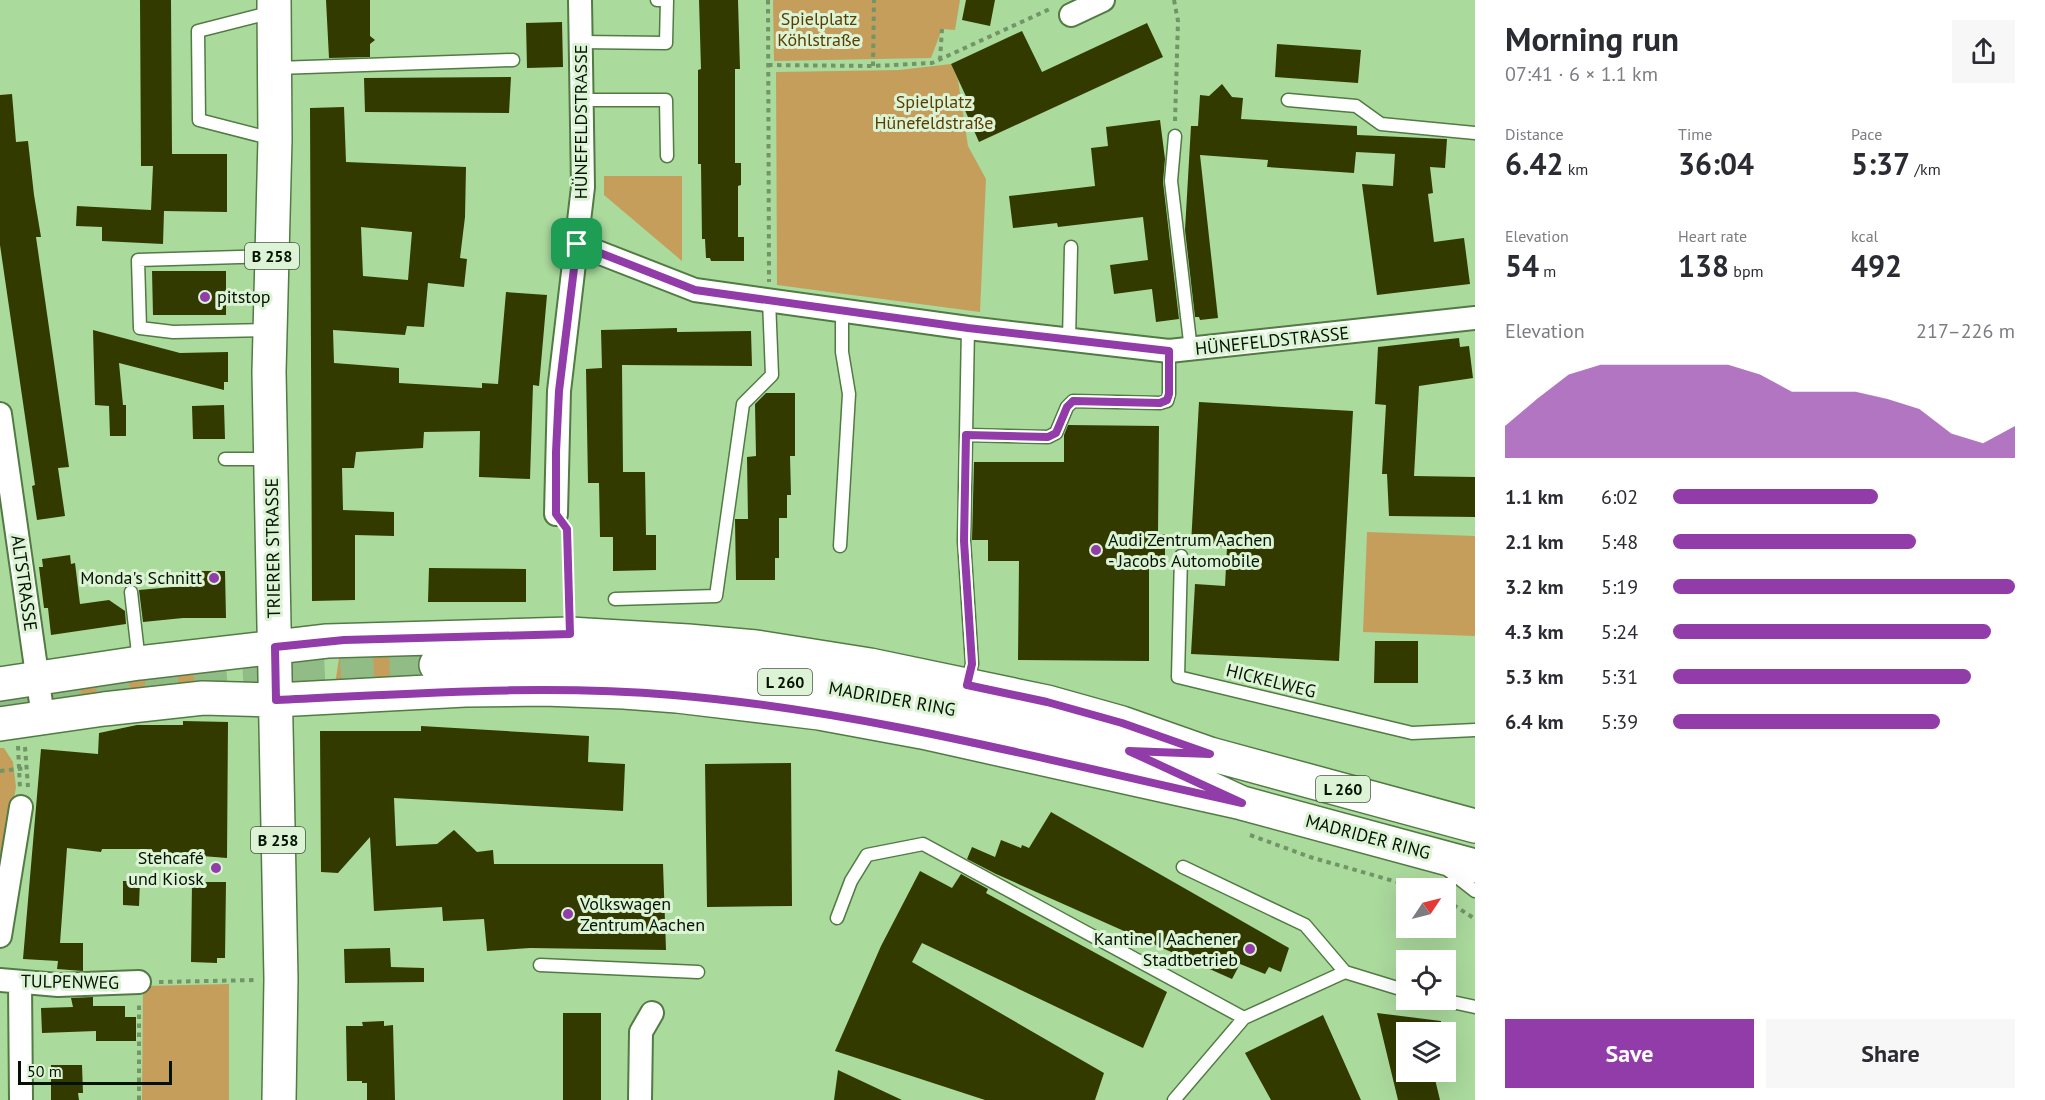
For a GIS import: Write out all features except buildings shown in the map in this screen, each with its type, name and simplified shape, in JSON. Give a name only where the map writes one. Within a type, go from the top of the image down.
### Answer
[{"type":"main road","name":"TRIERER STRASSE","points":[[274,6],[276,68],[270,330],[281,980],[279,1100]]},
{"type":"main road","points":[[0,684],[139,663],[344,640],[570,634],[756,647],[870,665],[1079,711],[1210,754]]},
{"type":"main road","name":"MADRIDER RING","points":[[436,665],[597,665],[813,685],[960,711],[1129,751],[1210,754],[1475,826]]},
{"type":"main road","points":[[10,733],[43,717],[203,698],[276,700],[465,690],[544,689],[676,696],[819,713],[922,732],[1242,803]]},
{"type":"main road","name":"MADRIDER RING","points":[[1129,751],[1242,803],[1475,866]]},
{"type":"street","name":"HÜNEFELDSTRASSE","points":[[556,514],[559,391],[583,187],[580,0]]},
{"type":"street","points":[[1071,15],[1102,0]]},
{"type":"street","name":"HÜNEFELDSTRASSE","points":[[577,244],[695,290],[1069,341],[1180,351],[1475,318]]},
{"type":"street","name":"ALTSTRASSE","points":[[0,414],[43,717]]},
{"type":"street","points":[[0,936],[21,807]]},
{"type":"street","points":[[10,981],[21,1100]]},
{"type":"street","name":"TULPENWEG","points":[[10,981],[58,985],[139,982]]},
{"type":"street","points":[[640,1100],[641,1032],[652,1013]]},
{"type":"lane","points":[[581,42],[666,43],[667,0],[657,0]]},
{"type":"lane","name":"TRIERER STRASSE","points":[[274,6],[198,31],[199,120],[275,139]]},
{"type":"lane","points":[[276,68],[513,60]]},
{"type":"lane","points":[[582,100],[666,100],[667,156]]},
{"type":"lane","points":[[1288,100],[1356,106],[1381,124],[1475,133]]},
{"type":"lane","points":[[966,435],[1048,437],[1056,433],[1067,407],[1073,401],[1160,403],[1167,400],[1180,351],[1171,181],[1175,136]]},
{"type":"lane","points":[[1069,341],[1071,247]]},
{"type":"lane","points":[[270,330],[173,332],[140,328],[138,260],[272,256]]},
{"type":"lane","points":[[615,599],[716,596],[743,404],[772,375],[769,300]]},
{"type":"lane","points":[[840,546],[849,394],[843,365],[842,311]]},
{"type":"lane","points":[[967,685],[972,664],[964,541],[968,328]]},
{"type":"lane","points":[[225,459],[271,459]]},
{"type":"lane","name":"HICKELWEG","points":[[1180,556],[1178,677],[1412,733],[1475,730]]},
{"type":"lane","points":[[131,592],[139,663]]},
{"type":"lane","points":[[837,918],[851,881],[867,855],[923,844],[1244,1018]]},
{"type":"lane","points":[[1426,853],[1475,891]]},
{"type":"lane","points":[[1184,867],[1305,925],[1345,972],[1396,988]]},
{"type":"lane","points":[[540,965],[698,972]]},
{"type":"lane","points":[[1174,1100],[1244,1018],[1345,972]]},
{"type":"lane","points":[[1456,1003],[1475,1007]]},
{"type":"path","points":[[768,0],[769,300]]},
{"type":"path","points":[[873,66],[874,0]]},
{"type":"path","points":[[1174,0],[1178,21],[1175,136]]},
{"type":"path","points":[[768,65],[873,66],[940,61],[1055,6],[1071,15]]},
{"type":"path","points":[[940,61],[942,29]]},
{"type":"path","points":[[556,514],[567,529],[570,634]]},
{"type":"path","points":[[10,733],[17,749],[21,807]]},
{"type":"path","points":[[21,807],[26,801],[25,747]]},
{"type":"path","points":[[0,771],[27,768]]},
{"type":"path","points":[[1456,907],[1475,919]]},
{"type":"path","points":[[185,982],[236,980]]},
{"type":"path","points":[[139,982],[139,1100]]},
{"type":"green space","name":"Spielplatz Köhlstraße","points":[[773,0],[960,0],[955,30],[942,29],[931,58],[774,61]]},
{"type":"green space","name":"Spielplatz Hünefeldstraße","points":[[951,64],[958,80],[968,146],[986,179],[980,312],[777,285],[776,72],[899,70]]},
{"type":"green space","points":[[604,176],[682,176],[682,261],[604,195]]},
{"type":"green space","points":[[1367,532],[1475,536],[1475,636],[1363,632]]},
{"type":"green space","points":[[439,648],[440,681],[335,685],[339,658]]},
{"type":"green space","points":[[212,665],[214,686],[59,700],[55,692]]},
{"type":"green space","points":[[0,748],[4,748],[13,762],[16,787],[0,880]]},
{"type":"green space","points":[[229,984],[229,1100],[142,1100],[143,986]]},
{"type":"tunnel","points":[[0,706],[201,677],[436,665]]},
{"type":"place","name":"pitstop","points":[[205,297]]},
{"type":"place","name":"Audi Zentrum Aachen - Jacobs Automobile","points":[[1096,550]]},
{"type":"place","name":"Monda's Schnitt","points":[[214,578]]},
{"type":"place","name":"Stehcafé und Kiosk","points":[[216,868]]},
{"type":"place","name":"Volkswagen Zentrum Aachen","points":[[568,914]]},
{"type":"place","name":"Kantine | Aachener Stadtbetrieb","points":[[1250,949]]},
{"type":"route","points":[[577,244],[695,290],[1069,341],[1169,351],[1169,394],[1167,400],[1160,403],[1073,401],[1067,407],[1061,426],[1056,433],[1048,437],[966,435],[964,541],[972,664],[967,685],[1047,702],[1122,723],[1210,754],[1129,751],[1242,803],[922,732],[819,713],[676,696],[544,689],[465,690],[276,700],[275,647],[344,640],[570,634],[567,529],[556,514],[556,452],[559,391],[577,244]]}]
